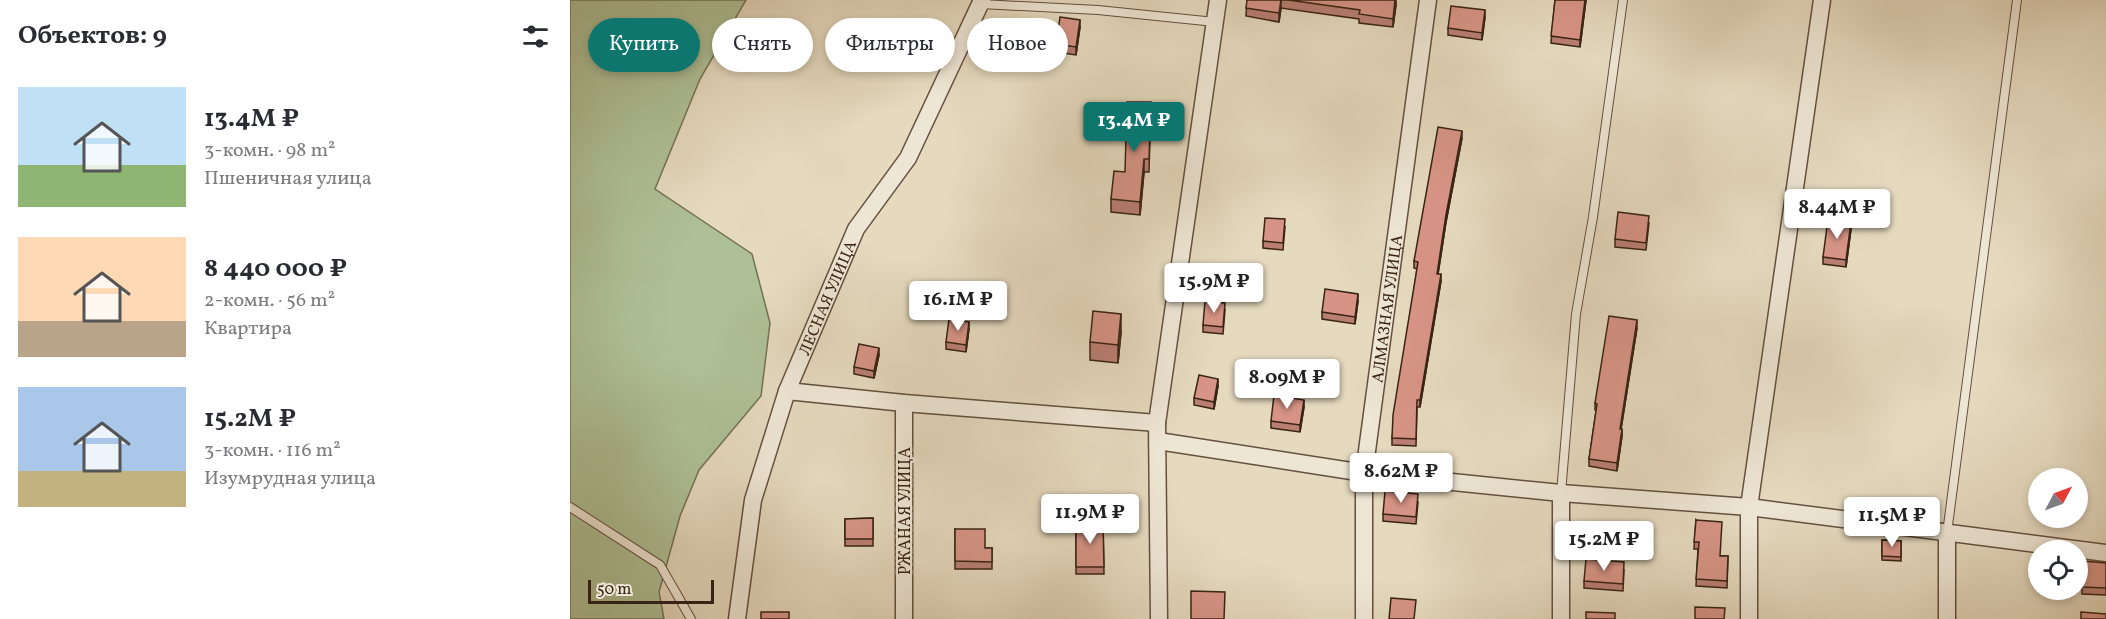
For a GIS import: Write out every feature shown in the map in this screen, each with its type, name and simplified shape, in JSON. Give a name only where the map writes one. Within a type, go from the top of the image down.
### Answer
[{"type":"street","points":[[1159,619],[1157,423],[1218,0]]},
{"type":"street","name":"АЛМАЗНАЯ УЛИЦА","points":[[1364,619],[1364,473],[1428,0]]},
{"type":"street","points":[[1749,619],[1749,507],[1822,0]]},
{"type":"street","name":"ЛЕСНАЯ УЛИЦА","points":[[736,619],[753,500],[787,391],[856,229],[908,158],[982,2]]},
{"type":"street","points":[[787,391],[904,403],[1157,423]]},
{"type":"street","name":"РЖАНАЯ УЛИЦА","points":[[904,403],[904,619]]},
{"type":"street","points":[[1158,441],[1364,473],[1561,493],[1749,507],[2106,553]]},
{"type":"street","points":[[1561,493],[1561,619]]},
{"type":"street","points":[[1947,533],[1947,619]]},
{"type":"lane","points":[[1561,493],[1575,314],[1593,217],[1623,0]]},
{"type":"lane","points":[[1947,533],[2017,0]]},
{"type":"lane","points":[[982,2],[1098,10],[1215,22]]},
{"type":"lane","points":[[570,507],[660,565],[691,619]]},
{"type":"green space","points":[[570,0],[746,0],[736,18],[712,18],[712,58],[700,79],[655,189],[752,254],[770,323],[761,396],[699,470],[680,516],[659,592],[664,619],[570,619]]},
{"type":"building","points":[[1247,0],[1281,0],[1279,13],[1246,8]]},
{"type":"building","points":[[1288,0],[1395,0],[1393,19],[1359,14],[1360,10]]},
{"type":"building","points":[[1555,0],[1585,0],[1580,40],[1551,36]]},
{"type":"building","points":[[1451,6],[1485,10],[1482,33],[1448,28]]},
{"type":"building","points":[[1068,18],[1080,20],[1076,47],[1068,46]]},
{"type":"building","points":[[1127,102],[1151,102],[1149,159],[1144,159],[1140,202],[1111,199],[1114,171],[1125,172]]},
{"type":"building","points":[[1438,127],[1462,131],[1437,274],[1441,274],[1420,400],[1417,400],[1416,439],[1392,438],[1393,415],[1418,262],[1414,261]]},
{"type":"building","points":[[1618,212],[1649,216],[1646,243],[1615,239]]},
{"type":"building","points":[[1265,218],[1285,219],[1283,243],[1263,241]]},
{"type":"building","points":[[1828,219],[1851,222],[1846,260],[1823,257]]},
{"type":"building","points":[[1325,289],[1358,294],[1355,317],[1322,312]]},
{"type":"building","points":[[1205,301],[1225,303],[1223,327],[1203,325]]},
{"type":"building","points":[[1093,311],[1121,314],[1118,345],[1090,342]]},
{"type":"building","points":[[1609,316],[1637,320],[1617,463],[1589,459],[1597,404],[1595,403]]},
{"type":"building","points":[[949,319],[969,322],[966,345],[946,342]]},
{"type":"building","points":[[859,344],[879,348],[874,371],[854,367]]},
{"type":"building","points":[[1199,375],[1218,379],[1214,402],[1194,398]]},
{"type":"building","points":[[1274,395],[1304,400],[1300,425],[1271,421]]},
{"type":"building","points":[[1385,491],[1418,494],[1416,517],[1383,514]]},
{"type":"building","points":[[873,518],[873,539],[845,539],[845,519]]},
{"type":"building","points":[[1696,520],[1722,522],[1720,556],[1728,556],[1727,581],[1696,579],[1699,542],[1694,542]]},
{"type":"building","points":[[1103,522],[1104,567],[1076,567],[1076,523]]},
{"type":"building","points":[[955,529],[985,529],[985,548],[992,548],[992,562],[955,561]]},
{"type":"building","points":[[1882,540],[1901,541],[1901,557],[1882,556]]},
{"type":"building","points":[[1586,559],[1624,562],[1623,584],[1584,581]]},
{"type":"building","points":[[2088,561],[2106,563],[2106,588],[2088,587]]},
{"type":"building","points":[[1191,591],[1225,592],[1224,619],[1191,619]]},
{"type":"building","points":[[1391,598],[1416,600],[1414,619],[1389,619]]},
{"type":"building","points":[[1695,607],[1725,608],[1724,619],[1695,619]]},
{"type":"building","points":[[761,612],[789,612],[789,619],[761,619]]},
{"type":"building","points":[[1586,612],[1615,613],[1615,619],[1586,619]]},
{"type":"building","points":[[2081,612],[2106,614],[2106,619],[2081,619]]}]
